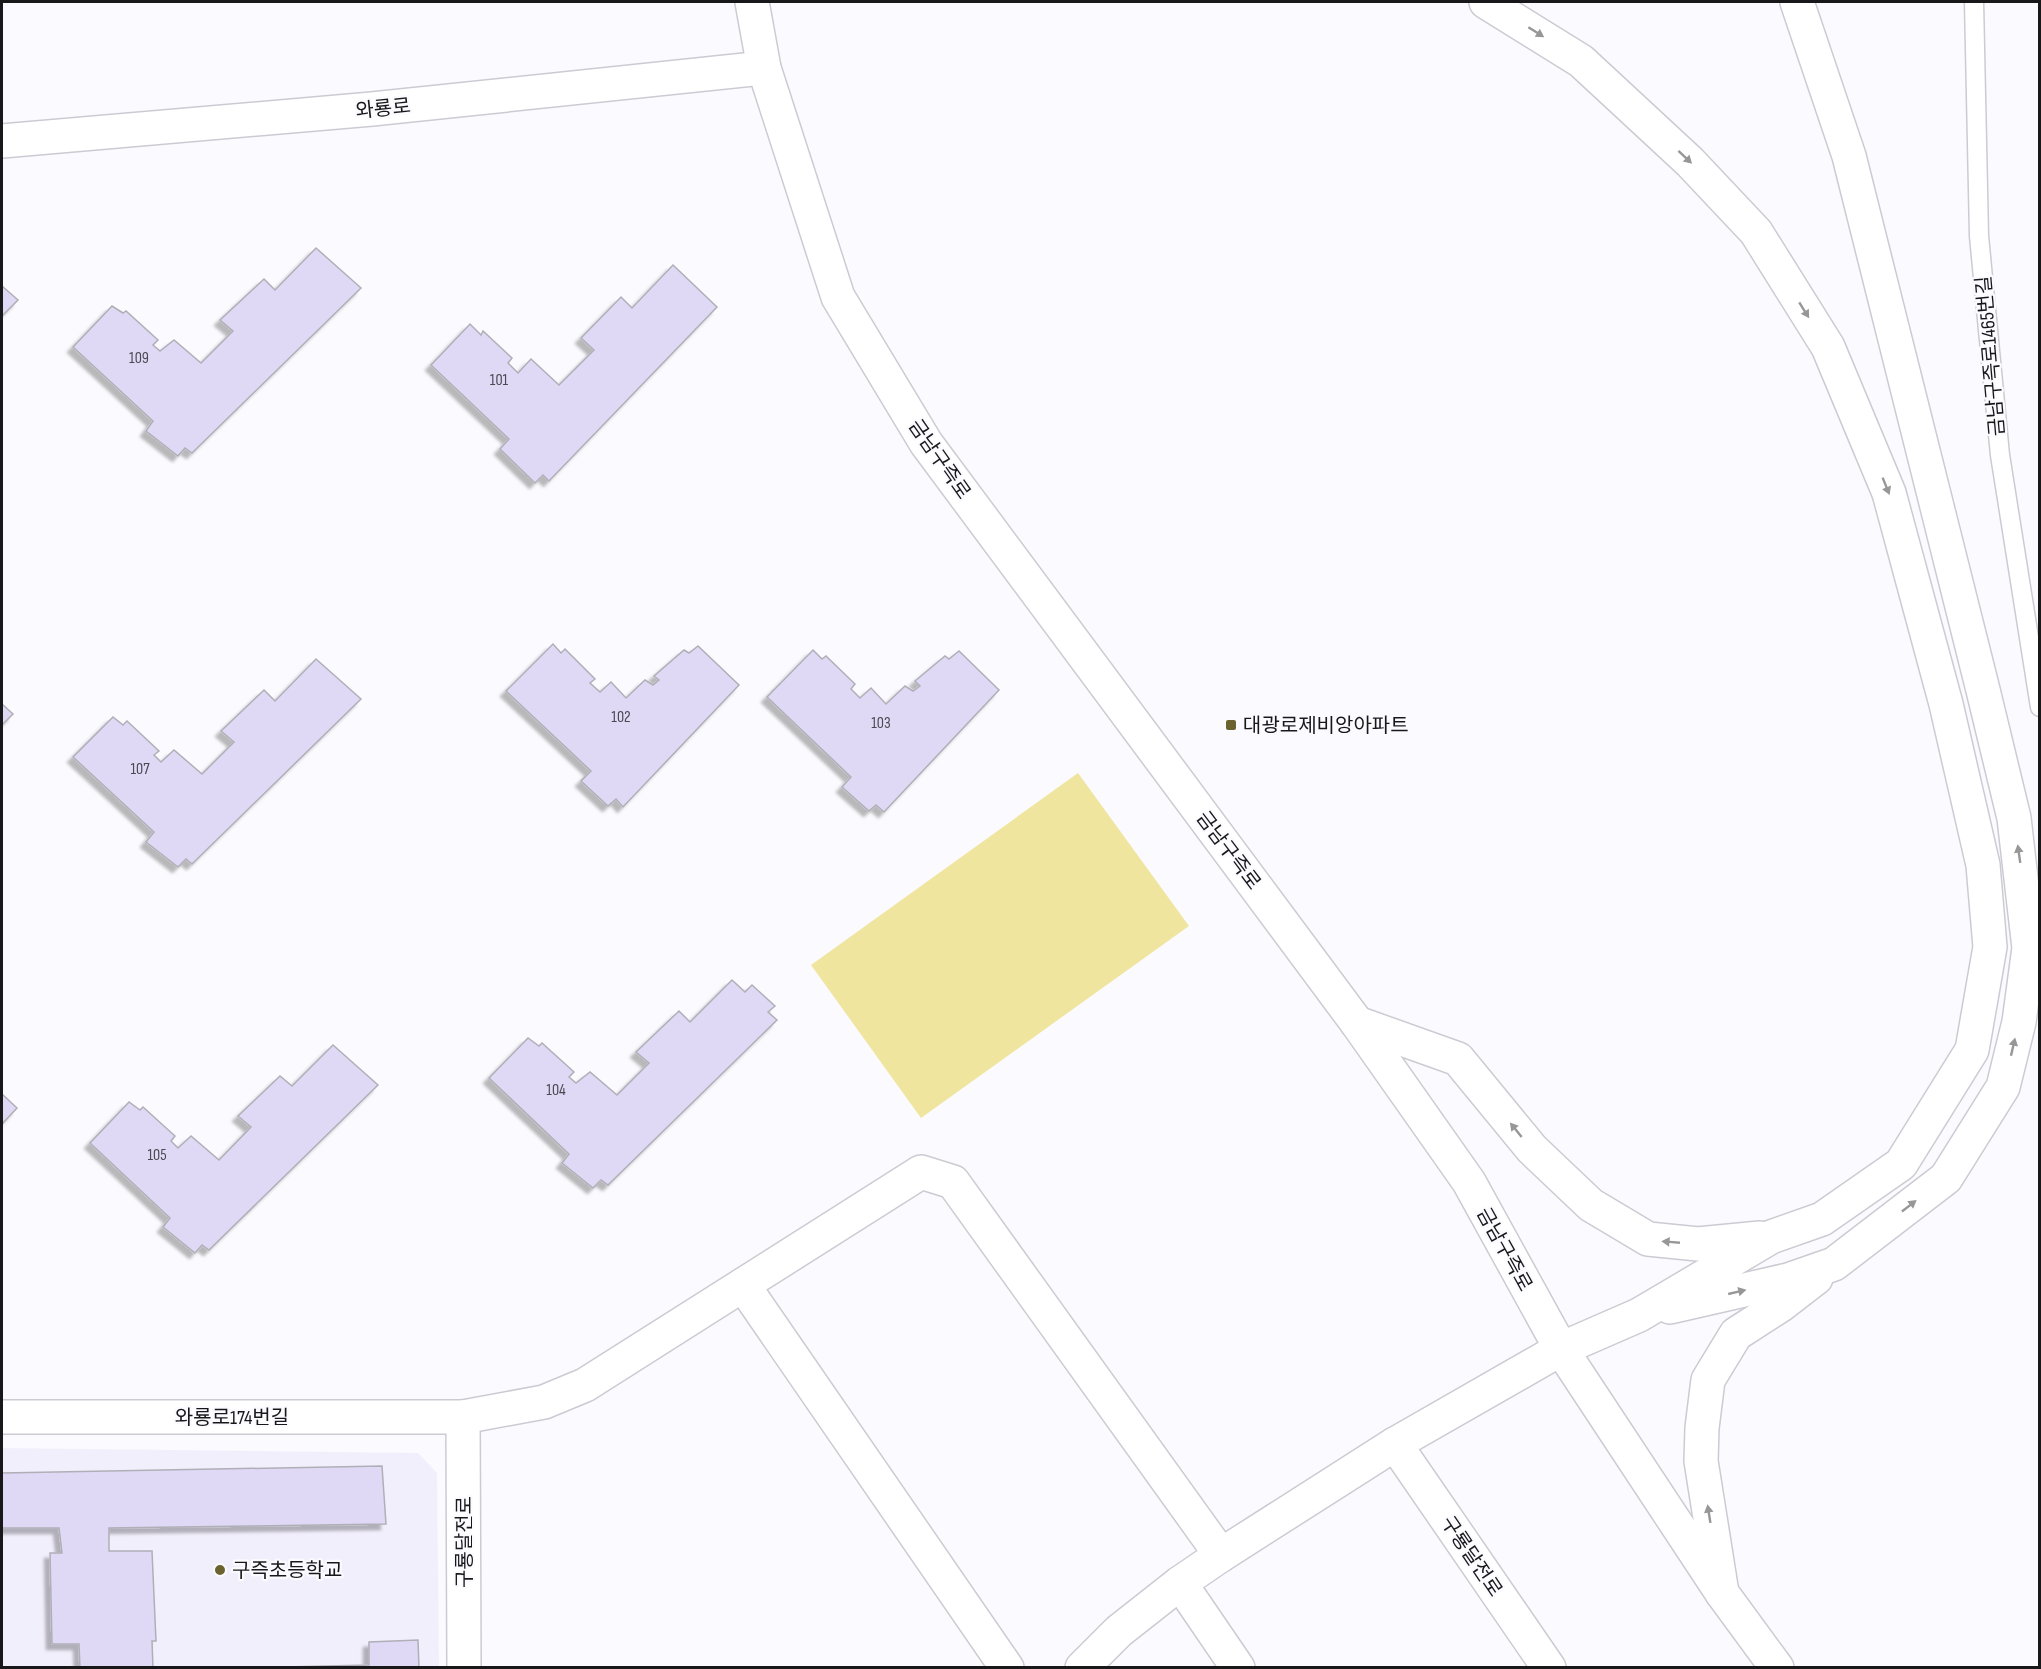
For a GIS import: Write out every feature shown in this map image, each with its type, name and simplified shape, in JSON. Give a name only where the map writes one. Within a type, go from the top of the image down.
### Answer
[{"type":"main road","name":"금남구즉로","points":[[752,2],[764,68],[838,297],[926,443],[1357,1023],[1469,1182],[1561,1349],[1722,1593],[1777,1668]]},
{"type":"main road","points":[[1082,1668],[1119,1631],[1180,1583],[1395,1444],[1561,1349],[1640,1315],[1770,1237],[1822,1219],[1901,1164],[1971,1050],[1990,947],[1983,865],[1949,715],[1889,493],[1828,347],[1756,232],[1690,162],[1581,61],[1486,2]]},
{"type":"main road","points":[[1722,1593],[1701,1461],[1701,1428],[1708,1380],[1736,1334],[1781,1305],[1946,1178],[2003,1087],[2019,1022],[2029,948],[2014,818],[1986,701],[1849,156],[1797,2]]},
{"type":"main road","name":"와룡로","points":[[2,141],[372,109],[764,68]]},
{"type":"main road","points":[[1357,1023],[1458,1059],[1532,1149],[1591,1205],[1648,1239],[1698,1244],[1770,1237]]},
{"type":"main road","name":"와룡로174번길","points":[[2,1417],[463,1417],[544,1402],[585,1385],[921,1172],[953,1182],[1221,1555]]},
{"type":"main road","points":[[1640,1315],[1788,1280],[1834,1264]]},
{"type":"main road","points":[[743,1285],[1007,1668]]},
{"type":"main road","name":"구룡달전로","points":[[463,1417],[464,1668]]},
{"type":"main road","name":"구룡달전로","points":[[1395,1444],[1550,1668]]},
{"type":"main road","points":[[1180,1583],[1239,1668]]},
{"type":"lane","name":"금남구즉로1465번길","points":[[1974,2],[1979,236],[2000,455],[2040,707]]},
{"type":"shaded area","points":[[1078,773],[1189,926],[921,1118],[811,965]]},
{"type":"shaded area","name":"구즉초등학교","points":[[2,1448],[418,1453],[437,1473],[439,1667],[2,1668]]},
{"type":"building","points":[[316,248],[361,288],[192,453],[185,448],[178,456],[146,431],[153,421],[73,347],[112,306],[123,313],[126,311],[158,340],[153,345],[160,351],[174,340],[201,363],[233,331],[220,320],[264,279],[275,290]]},
{"type":"building","points":[[673,265],[717,307],[549,481],[543,475],[535,483],[500,449],[509,439],[431,365],[470,324],[481,335],[483,331],[512,358],[508,363],[518,373],[531,359],[559,385],[594,350],[581,338],[621,297],[632,308]]},
{"type":"building","points":[[2,286],[18,300],[2,316]]},
{"type":"building","points":[[553,644],[561,653],[565,649],[595,679],[590,683],[600,692],[611,682],[626,698],[645,680],[653,685],[659,680],[654,676],[684,650],[689,653],[698,646],[739,685],[623,807],[616,799],[608,806],[581,781],[591,771],[506,691]]},
{"type":"building","points":[[813,650],[822,659],[826,656],[855,684],[851,689],[860,698],[871,688],[886,704],[905,686],[913,691],[920,686],[915,681],[945,656],[949,659],[959,651],[999,690],[884,812],[876,805],[869,811],[842,787],[851,777],[767,697]]},
{"type":"building","points":[[316,659],[361,699],[192,864],[186,859],[178,867],[146,842],[154,832],[73,757],[113,717],[123,725],[127,721],[159,751],[154,755],[161,762],[174,750],[202,774],[234,742],[221,731],[264,690],[275,701]]},
{"type":"building","points":[[2,704],[13,714],[2,725]]},
{"type":"building","points":[[732,980],[745,992],[752,985],[775,1006],[768,1012],[777,1020],[608,1185],[601,1180],[593,1188],[562,1163],[569,1154],[489,1078],[528,1038],[539,1046],[542,1043],[574,1072],[569,1077],[576,1083],[590,1072],[617,1095],[649,1063],[636,1052],[679,1011],[690,1022]]},
{"type":"building","points":[[333,1045],[378,1085],[209,1250],[202,1245],[195,1253],[163,1227],[170,1218],[90,1143],[129,1102],[140,1110],[143,1107],[175,1136],[171,1141],[178,1148],[191,1136],[219,1160],[251,1127],[238,1116],[280,1076],[292,1086]]},
{"type":"building","points":[[2,1094],[17,1108],[2,1124]]},
{"type":"building","points":[[382,1466],[386,1524],[109,1528],[109,1551],[152,1551],[156,1641],[152,1641],[153,1668],[80,1668],[79,1644],[52,1644],[50,1553],[62,1553],[59,1528],[2,1528],[2,1473]]},
{"type":"building","points":[[418,1640],[419,1668],[247,1668],[369,1665],[369,1642]]},
{"type":"place","name":"대광로제비앙아파트","points":[[1231,725]]},
{"type":"place","name":"구즉초등학교","points":[[220,1570]]}]
